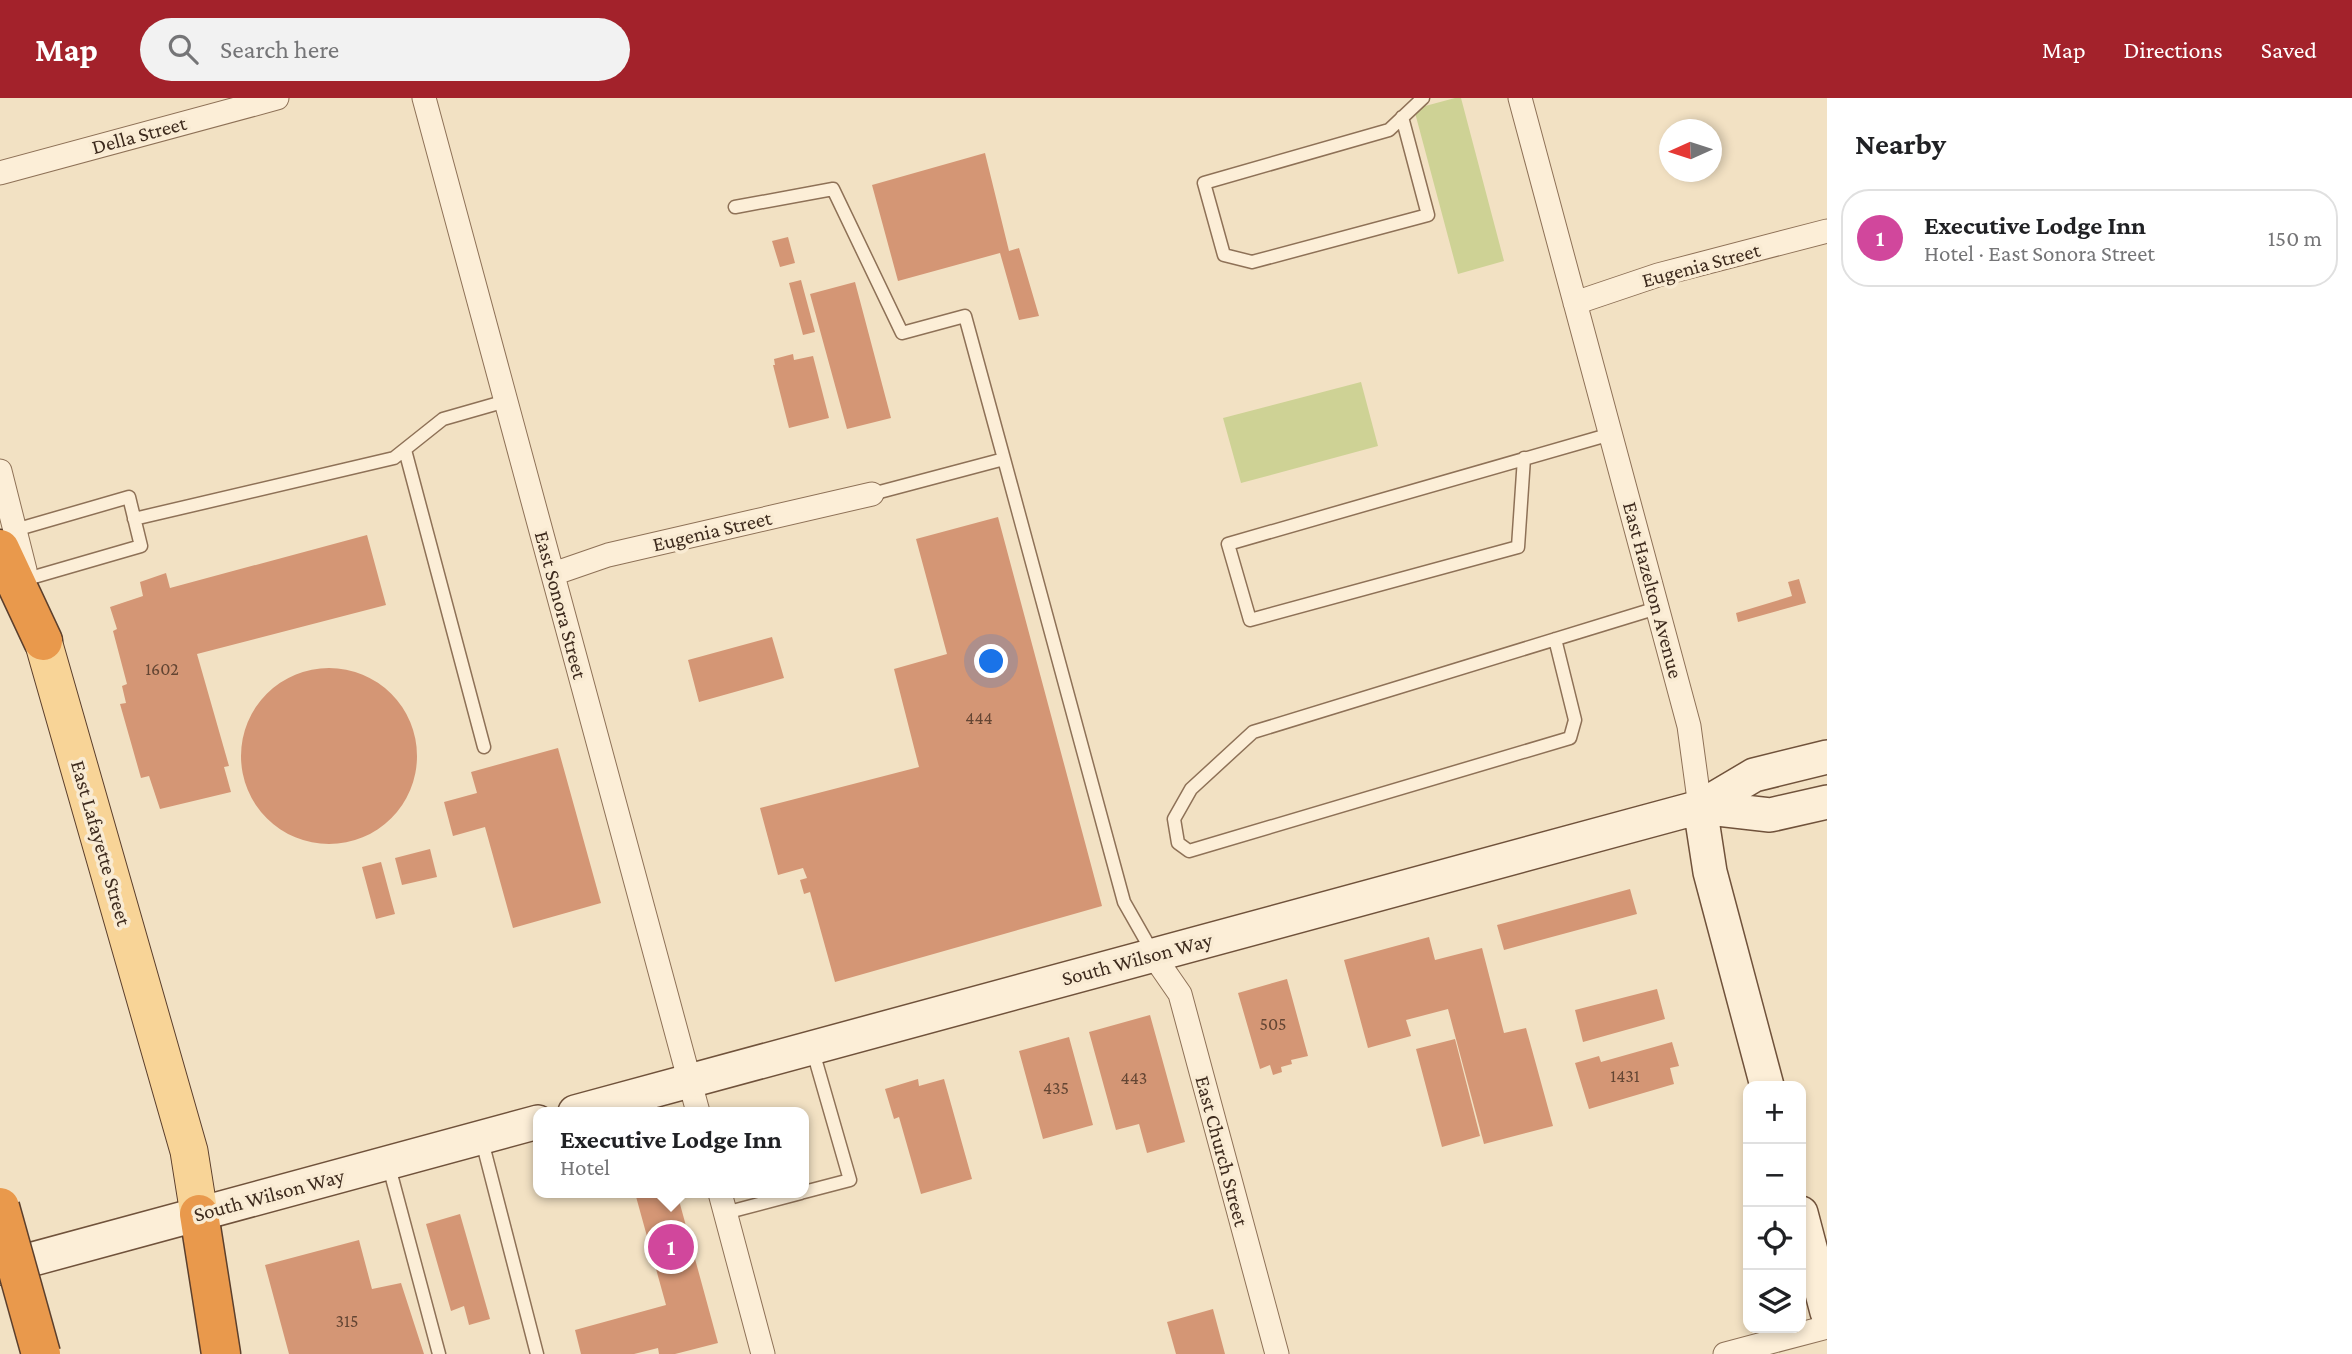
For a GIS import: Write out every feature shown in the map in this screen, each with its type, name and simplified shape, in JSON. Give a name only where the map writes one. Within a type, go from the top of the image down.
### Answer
[{"type":"highway","points":[[7,539],[43,641]]},
{"type":"highway","points":[[0,1206],[41,1354]]},
{"type":"highway","points":[[200,1214],[221,1354]]},
{"type":"main road","name":"East Lafayette Street","points":[[43,641],[189,1151],[200,1214]]},
{"type":"main road","name":"South Wilson Way","points":[[615,1107],[694,1097],[812,1048],[1700,807],[1754,775],[1827,757]]},
{"type":"main road","name":"South Wilson Way","points":[[1700,807],[1770,816],[1827,802]]},
{"type":"main road","name":"East Hazelton Avenue","points":[[1700,807],[1710,872],[1766,1081]]},
{"type":"main road","name":"South Wilson Way","points":[[0,1268],[533,1123]]},
{"type":"main road","points":[[1806,1232],[1827,1312]]},
{"type":"street","name":"Della Street","points":[[0,173],[277,98]]},
{"type":"street","name":"East Sonora Street","points":[[424,98],[694,1097]]},
{"type":"street","name":"East Hazelton Avenue","points":[[1520,98],[1689,726],[1700,807]]},
{"type":"street","name":"Eugenia Street","points":[[1576,303],[1658,275],[1827,231]]},
{"type":"street","name":"East Lafayette Street","points":[[0,471],[7,539],[27,579],[43,641]]},
{"type":"street","name":"Eugenia Street","points":[[553,574],[608,555],[872,494]]},
{"type":"street","name":"East Church Street","points":[[1153,954],[1180,994],[1277,1354]]},
{"type":"street","points":[[723,1203],[763,1354]]},
{"type":"street","points":[[1725,1354],[1827,1327]]},
{"type":"lane","points":[[1402,117],[1427,215],[1252,262],[1224,255],[1203,183],[1389,130],[1402,117],[1423,98]]},
{"type":"lane","points":[[735,207],[833,189],[902,333],[965,316],[1124,902],[1153,954]]},
{"type":"lane","points":[[134,519],[394,458],[443,419],[506,401]]},
{"type":"lane","points":[[1524,458],[1518,547],[1250,620],[1228,544],[1524,458],[1611,434]]},
{"type":"lane","points":[[405,450],[484,747]]},
{"type":"lane","points":[[872,494],[1004,459]]},
{"type":"lane","points":[[7,539],[129,497],[141,546],[27,579]]},
{"type":"lane","points":[[1555,639],[1575,720],[1570,738],[1189,851],[1178,843],[1174,819],[1191,789],[1254,732],[1555,639],[1657,608]]},
{"type":"lane","points":[[809,1190],[850,1180],[812,1048]]},
{"type":"lane","points":[[481,1138],[537,1354]]},
{"type":"lane","points":[[388,1163],[439,1354]]},
{"type":"lane","points":[[723,1203],[759,1198]]},
{"type":"green space","points":[[1461,98],[1504,261],[1458,274],[1414,109]]},
{"type":"green space","points":[[1361,382],[1378,446],[1241,483],[1223,418]]},
{"type":"building","points":[[985,153],[1009,251],[1019,248],[1039,316],[1019,320],[1000,253],[898,281],[872,185]]},
{"type":"building","points":[[788,237],[795,263],[780,267],[772,241]]},
{"type":"building","points":[[801,280],[815,332],[803,335],[789,283]]},
{"type":"building","points":[[855,282],[891,418],[847,429],[810,294]]},
{"type":"building","points":[[793,354],[794,360],[813,356],[829,418],[789,428],[773,365],[774,359]]},
{"type":"building","points":[[998,517],[1102,906],[835,982],[810,892],[804,894],[800,880],[807,878],[803,868],[778,875],[760,808],[919,767],[894,669],[947,654],[916,539]]},
{"type":"building","points":[[367,535],[386,605],[197,654],[229,766],[224,767],[231,792],[160,809],[149,776],[141,778],[120,704],[126,703],[122,686],[127,684],[113,631],[117,629],[110,607],[143,596],[140,582],[166,573],[170,588]]},
{"type":"building","points":[[1799,579],[1806,603],[1738,622],[1736,613],[1792,596],[1788,582]]},
{"type":"building","points":[[772,637],[784,678],[699,702],[688,660]]},
{"type":"building","points":[[329,668],[363,674],[391,694],[411,722],[417,756],[411,790],[391,818],[363,838],[329,844],[295,838],[267,818],[247,790],[241,756],[247,722],[267,694],[295,674]]},
{"type":"building","points":[[558,748],[601,903],[513,928],[485,827],[453,836],[444,802],[477,793],[471,772]]},
{"type":"building","points":[[430,849],[437,877],[402,885],[395,858]]},
{"type":"building","points":[[381,862],[395,914],[376,919],[362,867]]},
{"type":"building","points":[[1630,889],[1637,914],[1504,950],[1497,925]]},
{"type":"building","points":[[1429,937],[1435,960],[1482,948],[1504,1033],[1526,1028],[1553,1126],[1484,1144],[1448,1009],[1406,1020],[1411,1036],[1368,1048],[1344,960]]},
{"type":"building","points":[[1287,979],[1308,1056],[1291,1060],[1292,1064],[1281,1067],[1282,1072],[1273,1075],[1270,1065],[1260,1069],[1238,993]]},
{"type":"building","points":[[1657,989],[1665,1019],[1583,1042],[1575,1010]]},
{"type":"building","points":[[1150,1015],[1185,1142],[1147,1153],[1139,1124],[1116,1130],[1089,1032]]},
{"type":"building","points":[[1069,1037],[1093,1125],[1043,1139],[1019,1051]]},
{"type":"building","points":[[1455,1039],[1480,1136],[1442,1147],[1416,1049]]},
{"type":"building","points":[[1672,1042],[1679,1066],[1670,1068],[1674,1084],[1589,1109],[1575,1063],[1599,1056],[1601,1062]]},
{"type":"building","points":[[918,1079],[919,1086],[944,1079],[972,1179],[921,1194],[899,1117],[894,1119],[885,1089]]},
{"type":"building","points":[[636,1198],[678,1198],[718,1343],[675,1354],[659,1354],[658,1348],[634,1354],[581,1354],[575,1330],[666,1305]]},
{"type":"building","points":[[460,1214],[490,1319],[469,1325],[464,1306],[451,1311],[426,1224]]},
{"type":"building","points":[[359,1240],[372,1289],[401,1283],[424,1354],[289,1354],[265,1265]]},
{"type":"building","points":[[1213,1309],[1225,1354],[1176,1354],[1167,1322]]},
{"type":"place","name":"Executive Lodge Inn","points":[[671,1247]]}]
